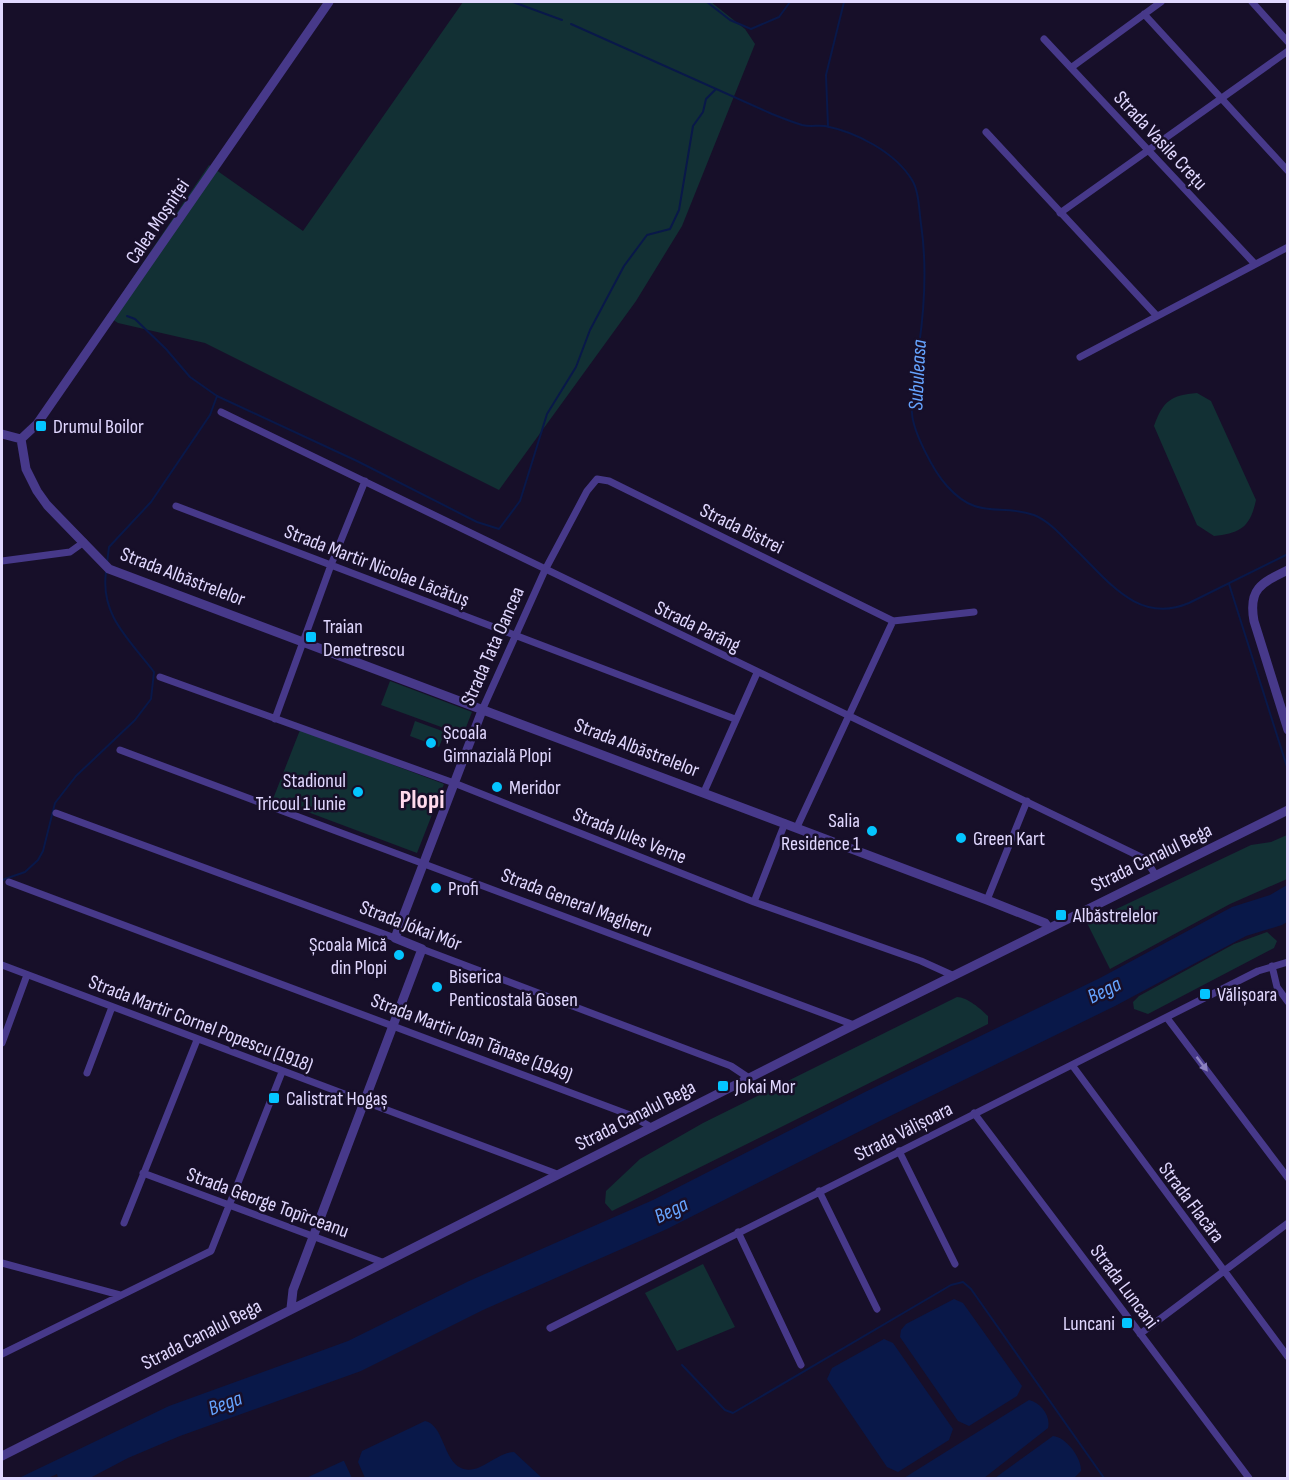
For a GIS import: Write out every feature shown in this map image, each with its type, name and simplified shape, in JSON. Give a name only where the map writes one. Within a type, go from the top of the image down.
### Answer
[{"type":"street","name":"Calea Moșniței","points":[[21,439],[37,424],[98,339],[329,2]]},
{"type":"street","points":[[1072,67],[1161,2]]},
{"type":"street","points":[[1251,2],[1287,42]]},
{"type":"street","points":[[1143,14],[1287,171]]},
{"type":"street","name":"Strada Vasile Crețu","points":[[1044,39],[1254,263]]},
{"type":"street","points":[[1060,213],[1287,51]]},
{"type":"street","points":[[986,132],[1156,315]]},
{"type":"street","points":[[1080,357],[1287,247]]},
{"type":"street","name":"Strada Parâng","points":[[221,412],[1145,859],[1155,874]]},
{"type":"street","points":[[2,434],[21,439]]},
{"type":"street","name":"Strada Albăstrelelor","points":[[21,439],[26,469],[47,506],[109,569],[704,792],[987,900],[1045,923],[1048,927]]},
{"type":"street","name":"Strada Bistrei","points":[[545,570],[586,491],[597,479],[604,479],[893,621]]},
{"type":"street","points":[[275,719],[330,565],[365,481]]},
{"type":"street","name":"Strada Martir Nicolae Lăcătuș","points":[[176,506],[735,719]]},
{"type":"street","points":[[2,561],[70,552],[84,542]]},
{"type":"street","name":"Strada Tata Oancea","points":[[395,938],[483,708],[545,570]]},
{"type":"street","points":[[1287,570],[1263,582],[1252,603],[1254,621],[1287,730]]},
{"type":"street","points":[[796,828],[893,621],[974,612]]},
{"type":"street","points":[[704,792],[757,673]]},
{"type":"street","name":"Strada Jules Verne","points":[[160,677],[454,783],[754,902],[921,961],[952,975]]},
{"type":"street","name":"Strada General Magheru","points":[[120,750],[854,1025]]},
{"type":"street","points":[[987,900],[1027,801]]},
{"type":"street","name":"Strada Canalul Bega","points":[[2,1456],[952,975],[1287,810]]},
{"type":"street","name":"Strada Jókai Mór","points":[[56,813],[395,938],[731,1066],[749,1078]]},
{"type":"street","points":[[754,902],[785,823]]},
{"type":"street","name":"Strada Martir Ioan Tănase (1949)","points":[[9,882],[630,1114],[651,1127]]},
{"type":"street","points":[[291,1308],[293,1290],[422,949]]},
{"type":"street","name":"Strada Vălișoara","points":[[550,1328],[974,1113],[1272,966],[1287,962]]},
{"type":"street","name":"Strada Martir Cornel Popescu (1918)","points":[[2,966],[557,1174]]},
{"type":"street","points":[[1272,966],[1277,987],[1287,1002]]},
{"type":"street","points":[[2,1043],[27,975]]},
{"type":"street","points":[[87,1073],[112,1007]]},
{"type":"street","points":[[1167,1018],[1287,1178]]},
{"type":"street","points":[[124,1223],[197,1040]]},
{"type":"street","name":"Strada Flacăra","points":[[1072,1065],[1287,1357]]},
{"type":"street","points":[[2,1354],[205,1255],[215,1244],[282,1072]]},
{"type":"street","name":"Strada Luncani","points":[[974,1113],[1250,1479]]},
{"type":"street","points":[[899,1151],[956,1264]]},
{"type":"street","name":"Strada George Topîrceanu","points":[[143,1173],[229,1207],[382,1262]]},
{"type":"street","points":[[819,1191],[877,1309]]},
{"type":"street","points":[[1140,1334],[1287,1223]]},
{"type":"street","points":[[738,1232],[801,1365]]},
{"type":"street","points":[[2,1263],[120,1295]]},
{"type":"green space","points":[[463,2],[711,2],[745,29],[755,44],[682,226],[636,301],[499,490],[205,343],[118,323],[107,316],[209,165],[303,231]]},
{"type":"green space","points":[[1197,393],[1211,401],[1256,500],[1247,523],[1237,531],[1223,535],[1214,536],[1197,525],[1154,426],[1169,401],[1181,395]]},
{"type":"green space","points":[[390,681],[472,712],[463,735],[381,705]]},
{"type":"green space","points":[[415,721],[445,732],[439,747],[410,736]]},
{"type":"green space","name":"Stadionul Tricoul 1 Iunie","points":[[300,730],[444,784],[417,853],[273,799]]},
{"type":"green space","points":[[1287,835],[1287,879],[1230,904],[1110,969],[1087,923],[1251,845],[1271,842]]},
{"type":"green space","points":[[1267,932],[1277,941],[1274,948],[1148,1014],[1134,1009],[1133,1002],[1139,996],[1234,944]]},
{"type":"green space","points":[[957,997],[969,1001],[982,1010],[988,1016],[988,1024],[612,1211],[605,1203],[606,1191],[640,1159],[703,1123]]},
{"type":"green space","points":[[703,1264],[735,1327],[677,1351],[645,1293]]},
{"type":"water","name":"Bega","points":[[1287,885],[1287,922],[1282,925],[1246,936],[1115,1006],[667,1229],[483,1310],[361,1371],[180,1436],[128,1458],[90,1478],[58,1478],[57,1474],[48,1478],[19,1478],[169,1406],[348,1341],[469,1281],[653,1200],[865,1092],[1100,978],[1232,907],[1270,895]]},
{"type":"water","points":[[954,1299],[963,1303],[1022,1386],[1017,1396],[969,1426],[958,1421],[900,1337],[901,1330],[906,1324]]},
{"type":"water","points":[[884,1339],[893,1343],[953,1429],[949,1440],[898,1472],[887,1467],[827,1379],[832,1368]]},
{"type":"water","points":[[1029,1400],[1044,1411],[1049,1423],[1048,1428],[984,1478],[904,1478]]},
{"type":"water","points":[[425,1421],[436,1429],[450,1458],[461,1468],[474,1469],[507,1453],[514,1452],[542,1478],[365,1478],[358,1462],[362,1451]]},
{"type":"water","points":[[1053,1436],[1068,1444],[1079,1460],[1081,1471],[1074,1478],[995,1478]]},
{"type":"water","points":[[343,1461],[352,1478],[306,1478]]},
{"type":"waterway","points":[[513,2],[562,20]]},
{"type":"waterway","points":[[707,2],[730,20],[751,29],[779,17],[790,2]]},
{"type":"waterway","points":[[828,127],[826,75],[844,2]]},
{"type":"waterway","name":"Subuleasa","points":[[571,24],[780,117],[802,125],[837,129],[862,138],[885,152],[905,170],[914,184],[917,195],[925,270],[923,315],[912,397],[913,421],[930,462],[942,480],[958,497],[979,507],[1010,510],[1040,518],[1055,529],[1111,585],[1138,603],[1154,608],[1170,608],[1189,603],[1288,554]]},
{"type":"waterway","points":[[127,316],[135,319],[166,349],[190,377],[217,396],[357,461],[477,522],[499,529],[520,501],[547,414],[576,367],[590,330],[624,266],[647,235],[670,229],[679,210],[693,126],[703,112],[706,99],[716,89]]},
{"type":"waterway","points":[[107,563],[109,547],[151,502],[210,415],[217,396]]},
{"type":"waterway","points":[[2,880],[25,872],[38,860],[43,851],[55,803],[76,776],[135,720],[151,699],[154,672],[112,615],[105,588],[106,572]]},
{"type":"waterway","points":[[1229,584],[1288,770]]},
{"type":"waterway","points":[[682,1365],[725,1410],[733,1413],[951,1285],[963,1282],[971,1289],[1104,1478]]},
{"type":"place","name":"Drumul Boilor","points":[[41,426]]},
{"type":"place","name":"Traian Demetrescu","points":[[311,637]]},
{"type":"place","name":"Școala Gimnazială Plopi","points":[[431,743]]},
{"type":"place","name":"Meridor","points":[[497,787]]},
{"type":"place","name":"Stadionul Tricoul 1 Iunie","points":[[358,792]]},
{"type":"place","name":"Salia Residence 1","points":[[872,831]]},
{"type":"place","name":"Green Kart","points":[[961,838]]},
{"type":"place","name":"Profi","points":[[436,888]]},
{"type":"place","name":"Albăstrelelor","points":[[1061,915]]},
{"type":"place","name":"Școala Mică din Plopi","points":[[399,955]]},
{"type":"place","name":"Biserica Penticostală Gosen","points":[[437,987]]},
{"type":"place","name":"Vălișoara","points":[[1205,994]]},
{"type":"place","name":"Jokai Mor","points":[[723,1086]]},
{"type":"place","name":"Calistrat Hogaș","points":[[274,1098]]},
{"type":"place","name":"Luncani","points":[[1127,1323]]},
{"type":"district","name":"Plopi","points":[[422,799]]}]
